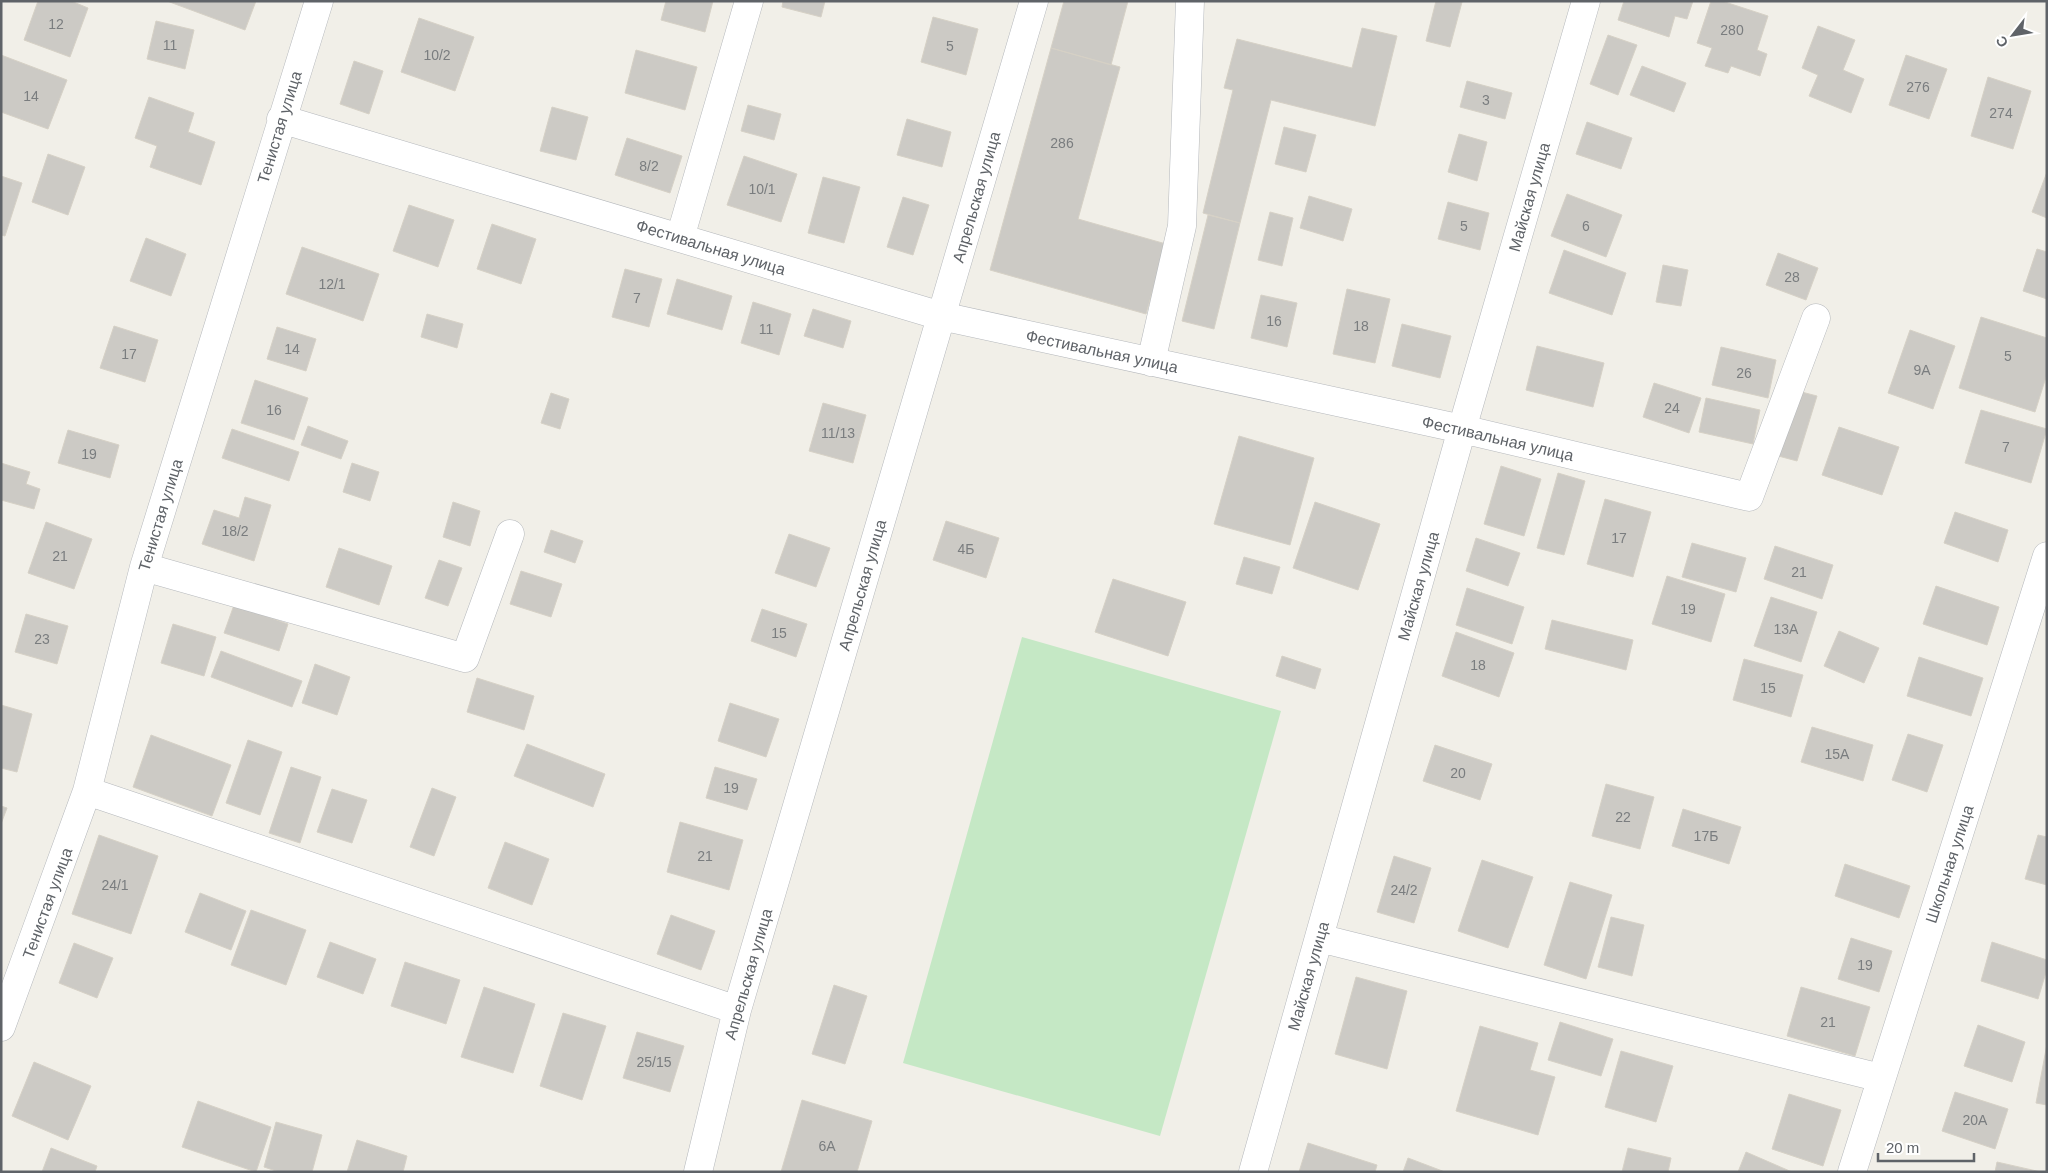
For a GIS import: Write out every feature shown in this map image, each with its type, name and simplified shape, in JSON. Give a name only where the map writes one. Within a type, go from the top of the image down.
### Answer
[{"type":"street","name":"Тенистая улица","points":[[1,1027],[87,791],[144,567],[319,1]]},
{"type":"street","points":[[680,238],[749,1]]},
{"type":"street","name":"Апрельская улица","points":[[698,1172],[737,1010],[1034,1]]},
{"type":"street","points":[[1152,362],[1182,226],[1190,1]]},
{"type":"street","name":"Майская улица","points":[[1253,1172],[1462,429],[1586,1]]},
{"type":"street","name":"Фестивальная улица","points":[[281,119],[941,316],[1462,429],[1749,497],[1816,318]]},
{"type":"street","points":[[144,567],[465,658],[510,534]]},
{"type":"street","name":"Школьная улица","points":[[1852,1172],[1880,1078],[2047,556]]},
{"type":"street","points":[[87,791],[737,1010]]},
{"type":"street","points":[[1319,938],[1880,1078]]},
{"type":"green space","points":[[1022,637],[1281,711],[1160,1136],[903,1063]]},
{"type":"building","points":[[38,1],[71,1],[88,8],[70,57],[24,40]]},
{"type":"building","points":[[167,1],[256,1],[245,30]]},
{"type":"building","points":[[666,1],[713,1],[705,32],[661,20]]},
{"type":"building","points":[[783,1],[825,1],[821,17],[782,7]]},
{"type":"building","points":[[1064,1],[1128,1],[1111,65],[1051,48]]},
{"type":"building","points":[[1436,1],[1462,2],[1450,47],[1426,41]]},
{"type":"building","points":[[1624,1],[1693,1],[1687,19],[1675,16],[1669,37],[1618,20]]},
{"type":"building","points":[[1711,1],[1722,1],[1768,16],[1757,50],[1767,54],[1760,76],[1731,66],[1728,73],[1705,66],[1712,48],[1697,43]]},
{"type":"building","points":[[933,17],[978,29],[966,75],[921,62]]},
{"type":"building","points":[[419,18],[474,37],[455,91],[401,72]]},
{"type":"building","points":[[156,21],[194,30],[185,69],[147,59]]},
{"type":"building","points":[[1818,26],[1855,40],[1843,70],[1864,79],[1851,113],[1809,96],[1818,75],[1802,68]]},
{"type":"building","points":[[1362,28],[1397,36],[1375,126],[1271,100],[1240,223],[1203,213],[1233,90],[1224,88],[1237,39],[1352,68]]},
{"type":"building","points":[[1608,35],[1637,45],[1618,95],[1590,84]]},
{"type":"building","points":[[1051,48],[1120,67],[1078,219],[1166,244],[1146,314],[990,270]]},
{"type":"building","points":[[636,50],[697,67],[685,110],[625,93]]},
{"type":"building","points":[[1,55],[67,80],[48,129],[1,112]]},
{"type":"building","points":[[1906,55],[1947,69],[1929,119],[1889,105]]},
{"type":"building","points":[[354,61],[383,71],[369,114],[340,104]]},
{"type":"building","points":[[1642,66],[1686,83],[1674,112],[1630,95]]},
{"type":"building","points":[[1988,77],[2031,91],[2013,149],[1971,136]]},
{"type":"building","points":[[1467,81],[1512,93],[1505,119],[1460,107]]},
{"type":"building","points":[[149,97],[194,113],[188,132],[215,142],[201,185],[150,167],[157,146],[135,138]]},
{"type":"building","points":[[748,105],[781,114],[774,140],[741,131]]},
{"type":"building","points":[[552,107],[588,117],[576,160],[540,151]]},
{"type":"building","points":[[907,119],[951,132],[942,167],[897,155]]},
{"type":"building","points":[[1587,122],[1632,138],[1621,169],[1576,154]]},
{"type":"building","points":[[1284,127],[1316,135],[1306,172],[1275,164]]},
{"type":"building","points":[[1459,134],[1487,142],[1477,181],[1448,172]]},
{"type":"building","points":[[627,138],[682,156],[670,193],[615,175]]},
{"type":"building","points":[[48,154],[85,167],[68,215],[32,202]]},
{"type":"building","points":[[744,156],[797,174],[781,222],[727,205]]},
{"type":"building","points":[[2047,172],[2047,218],[2032,212]]},
{"type":"building","points":[[1,176],[22,183],[5,236],[1,235]]},
{"type":"building","points":[[823,177],[860,187],[844,243],[808,233]]},
{"type":"building","points":[[1567,194],[1622,215],[1606,257],[1551,236]]},
{"type":"building","points":[[1309,196],[1352,209],[1343,241],[1300,228]]},
{"type":"building","points":[[903,197],[929,205],[913,255],[887,247]]},
{"type":"building","points":[[1448,202],[1489,213],[1480,250],[1438,239]]},
{"type":"building","points":[[409,205],[454,220],[438,267],[393,251]]},
{"type":"building","points":[[1270,212],[1293,218],[1282,266],[1258,260]]},
{"type":"building","points":[[1208,215],[1240,223],[1214,329],[1182,321]]},
{"type":"building","points":[[492,224],[536,239],[521,284],[477,269]]},
{"type":"building","points":[[146,238],[186,254],[171,296],[130,281]]},
{"type":"building","points":[[302,247],[379,274],[363,321],[286,294]]},
{"type":"building","points":[[2037,249],[2047,252],[2047,299],[2023,291]]},
{"type":"building","points":[[1564,250],[1626,273],[1612,315],[1549,293]]},
{"type":"building","points":[[1778,253],[1818,268],[1806,300],[1766,285]]},
{"type":"building","points":[[1663,265],[1688,270],[1681,306],[1656,302]]},
{"type":"building","points":[[625,269],[662,279],[649,327],[612,317]]},
{"type":"building","points":[[677,279],[732,296],[722,330],[667,314]]},
{"type":"building","points":[[1347,289],[1390,299],[1375,363],[1333,354]]},
{"type":"building","points":[[1261,295],[1297,303],[1287,347],[1251,338]]},
{"type":"building","points":[[753,302],[791,314],[779,355],[741,343]]},
{"type":"building","points":[[813,309],[851,321],[843,348],[804,336]]},
{"type":"building","points":[[427,314],[463,324],[457,348],[421,337]]},
{"type":"building","points":[[1981,317],[2047,338],[2047,374],[2035,412],[1959,388]]},
{"type":"building","points":[[1402,324],[1451,336],[1440,378],[1392,366]]},
{"type":"building","points":[[114,326],[158,340],[145,382],[100,368]]},
{"type":"building","points":[[277,327],[316,339],[306,371],[267,359]]},
{"type":"building","points":[[1910,330],[1955,346],[1933,409],[1888,393]]},
{"type":"building","points":[[1537,346],[1604,363],[1593,407],[1526,390]]},
{"type":"building","points":[[1721,347],[1776,360],[1768,398],[1712,385]]},
{"type":"building","points":[[255,380],[308,398],[294,440],[241,423]]},
{"type":"building","points":[[1654,383],[1701,398],[1689,433],[1643,417]]},
{"type":"building","points":[[1790,389],[1817,396],[1797,461],[1771,454]]},
{"type":"building","points":[[551,393],[569,399],[560,429],[541,423]]},
{"type":"building","points":[[1706,398],[1760,410],[1753,444],[1699,432]]},
{"type":"building","points":[[823,403],[866,415],[853,463],[809,451]]},
{"type":"building","points":[[1981,410],[2047,429],[2031,483],[1965,463]]},
{"type":"building","points":[[308,426],[348,441],[341,459],[301,445]]},
{"type":"building","points":[[1839,427],[1899,447],[1882,495],[1822,475]]},
{"type":"building","points":[[232,429],[299,452],[289,481],[222,458]]},
{"type":"building","points":[[68,430],[119,445],[110,478],[58,463]]},
{"type":"building","points":[[1239,436],[1314,458],[1290,545],[1214,524]]},
{"type":"building","points":[[1,463],[30,472],[26,484],[40,489],[34,509],[1,500]]},
{"type":"building","points":[[352,463],[379,472],[370,501],[343,492]]},
{"type":"building","points":[[1501,466],[1541,479],[1524,536],[1484,524]]},
{"type":"building","points":[[1558,473],[1585,481],[1564,555],[1537,548]]},
{"type":"building","points":[[245,497],[271,505],[254,561],[202,544],[214,510],[239,518]]},
{"type":"building","points":[[1605,499],[1651,512],[1633,577],[1587,564]]},
{"type":"building","points":[[453,502],[480,511],[470,546],[443,537]]},
{"type":"building","points":[[1315,502],[1380,524],[1358,590],[1293,568]]},
{"type":"building","points":[[1955,512],[2008,530],[1998,562],[1944,543]]},
{"type":"building","points":[[946,521],[999,538],[986,578],[933,560]]},
{"type":"building","points":[[46,522],[92,539],[74,589],[28,573]]},
{"type":"building","points":[[551,530],[583,541],[575,563],[544,552]]},
{"type":"building","points":[[789,534],[830,548],[816,587],[775,573]]},
{"type":"building","points":[[1476,538],[1520,553],[1508,586],[1466,571]]},
{"type":"building","points":[[1692,543],[1746,558],[1736,592],[1682,577]]},
{"type":"building","points":[[1775,546],[1833,565],[1822,599],[1764,579]]},
{"type":"building","points":[[339,548],[392,566],[379,605],[326,587]]},
{"type":"building","points":[[1244,557],[1280,567],[1272,594],[1236,584]]},
{"type":"building","points":[[439,560],[462,568],[448,606],[425,598]]},
{"type":"building","points":[[521,571],[562,584],[551,617],[510,604]]},
{"type":"building","points":[[1667,576],[1725,594],[1711,642],[1652,624]]},
{"type":"building","points":[[1113,579],[1186,602],[1168,656],[1095,632]]},
{"type":"building","points":[[1936,586],[1999,607],[1987,645],[1923,624]]},
{"type":"building","points":[[1467,588],[1524,607],[1512,644],[1456,625]]},
{"type":"building","points":[[1771,597],[1817,612],[1801,662],[1754,646]]},
{"type":"building","points":[[234,605],[288,624],[279,651],[224,633]]},
{"type":"building","points":[[762,609],[807,624],[796,657],[751,641]]},
{"type":"building","points":[[26,614],[68,626],[57,664],[15,652]]},
{"type":"building","points":[[1552,620],[1633,640],[1626,670],[1545,649]]},
{"type":"building","points":[[173,624],[216,637],[204,676],[161,663]]},
{"type":"building","points":[[1839,631],[1879,648],[1864,683],[1824,666]]},
{"type":"building","points":[[1456,632],[1514,653],[1499,697],[1442,676]]},
{"type":"building","points":[[221,651],[302,681],[292,707],[211,677]]},
{"type":"building","points":[[1282,656],[1321,669],[1315,689],[1276,676]]},
{"type":"building","points":[[1919,657],[1983,678],[1971,716],[1907,696]]},
{"type":"building","points":[[1744,659],[1803,675],[1791,717],[1733,700]]},
{"type":"building","points":[[315,664],[350,677],[337,715],[302,703]]},
{"type":"building","points":[[477,678],[534,696],[524,730],[467,712]]},
{"type":"building","points":[[730,703],[779,719],[766,757],[718,741]]},
{"type":"building","points":[[1,705],[32,714],[17,772],[1,768]]},
{"type":"building","points":[[1812,727],[1873,745],[1863,781],[1801,762]]},
{"type":"building","points":[[1908,734],[1943,745],[1927,792],[1892,780]]},
{"type":"building","points":[[151,735],[231,765],[212,816],[133,787]]},
{"type":"building","points":[[248,740],[282,752],[260,815],[226,803]]},
{"type":"building","points":[[527,744],[605,774],[593,807],[514,776]]},
{"type":"building","points":[[1435,745],[1492,764],[1480,800],[1423,781]]},
{"type":"building","points":[[291,767],[321,777],[300,843],[269,833]]},
{"type":"building","points":[[715,767],[757,779],[747,810],[706,798]]},
{"type":"building","points":[[1606,784],[1654,797],[1640,849],[1592,836]]},
{"type":"building","points":[[432,788],[456,797],[434,856],[410,847]]},
{"type":"building","points":[[332,789],[367,800],[352,843],[317,832]]},
{"type":"building","points":[[1,806],[7,808],[1,824]]},
{"type":"building","points":[[1683,809],[1741,827],[1729,864],[1672,846]]},
{"type":"building","points":[[680,822],[743,840],[729,890],[667,872]]},
{"type":"building","points":[[99,835],[158,856],[131,934],[72,914]]},
{"type":"building","points":[[2038,835],[2047,837],[2047,885],[2025,879]]},
{"type":"building","points":[[505,842],[549,859],[532,905],[488,888]]},
{"type":"building","points":[[1394,856],[1431,868],[1414,923],[1377,912]]},
{"type":"building","points":[[1482,860],[1533,877],[1508,948],[1458,931]]},
{"type":"building","points":[[1845,864],[1910,886],[1899,918],[1835,896]]},
{"type":"building","points":[[1570,882],[1612,895],[1586,979],[1544,965]]},
{"type":"building","points":[[200,893],[246,911],[231,950],[185,932]]},
{"type":"building","points":[[251,910],[306,930],[286,985],[231,965]]},
{"type":"building","points":[[671,915],[715,931],[701,970],[657,954]]},
{"type":"building","points":[[1611,917],[1644,925],[1632,976],[1598,967]]},
{"type":"building","points":[[1851,938],[1892,951],[1879,992],[1838,979]]},
{"type":"building","points":[[330,942],[376,959],[363,994],[317,977]]},
{"type":"building","points":[[1992,942],[2047,960],[2047,969],[2038,999],[1981,981]]},
{"type":"building","points":[[74,943],[113,958],[97,998],[59,983]]},
{"type":"building","points":[[405,962],[460,980],[446,1024],[391,1006]]},
{"type":"building","points":[[1356,977],[1407,991],[1387,1069],[1335,1054]]},
{"type":"building","points":[[834,985],[867,996],[845,1064],[812,1054]]},
{"type":"building","points":[[484,987],[535,1004],[513,1073],[461,1057]]},
{"type":"building","points":[[1801,987],[1870,1007],[1855,1056],[1787,1036]]},
{"type":"building","points":[[563,1013],[606,1026],[582,1100],[540,1086]]},
{"type":"building","points":[[1560,1022],[1613,1039],[1601,1076],[1548,1060]]},
{"type":"building","points":[[1978,1025],[2025,1042],[2012,1082],[1964,1066]]},
{"type":"building","points":[[1480,1026],[1538,1043],[1530,1070],[1555,1077],[1538,1135],[1456,1111]]},
{"type":"building","points":[[637,1032],[684,1046],[670,1092],[623,1078]]},
{"type":"building","points":[[2047,1044],[2047,1105],[2036,1103]]},
{"type":"building","points":[[1621,1051],[1673,1066],[1656,1122],[1605,1107]]},
{"type":"building","points":[[34,1062],[91,1086],[68,1140],[12,1116]]},
{"type":"building","points":[[1955,1092],[2008,1109],[1995,1149],[1942,1131]]},
{"type":"building","points":[[1789,1094],[1841,1110],[1823,1166],[1772,1149]]},
{"type":"building","points":[[802,1100],[872,1121],[857,1172],[781,1172]]},
{"type":"building","points":[[198,1101],[271,1127],[256,1172],[182,1147]]},
{"type":"building","points":[[276,1122],[322,1135],[312,1172],[279,1172],[264,1167]]},
{"type":"building","points":[[357,1140],[407,1156],[403,1172],[347,1172]]},
{"type":"building","points":[[1308,1143],[1377,1165],[1375,1172],[1299,1172]]},
{"type":"building","points":[[51,1148],[97,1166],[95,1172],[42,1172]]},
{"type":"building","points":[[1628,1148],[1671,1158],[1668,1172],[1622,1172]]},
{"type":"building","points":[[1746,1152],[1792,1172],[1738,1172]]},
{"type":"building","points":[[1408,1158],[1445,1172],[1403,1172]]},
{"type":"building","points":[[1997,1162],[2041,1172],[1995,1172]]}]
